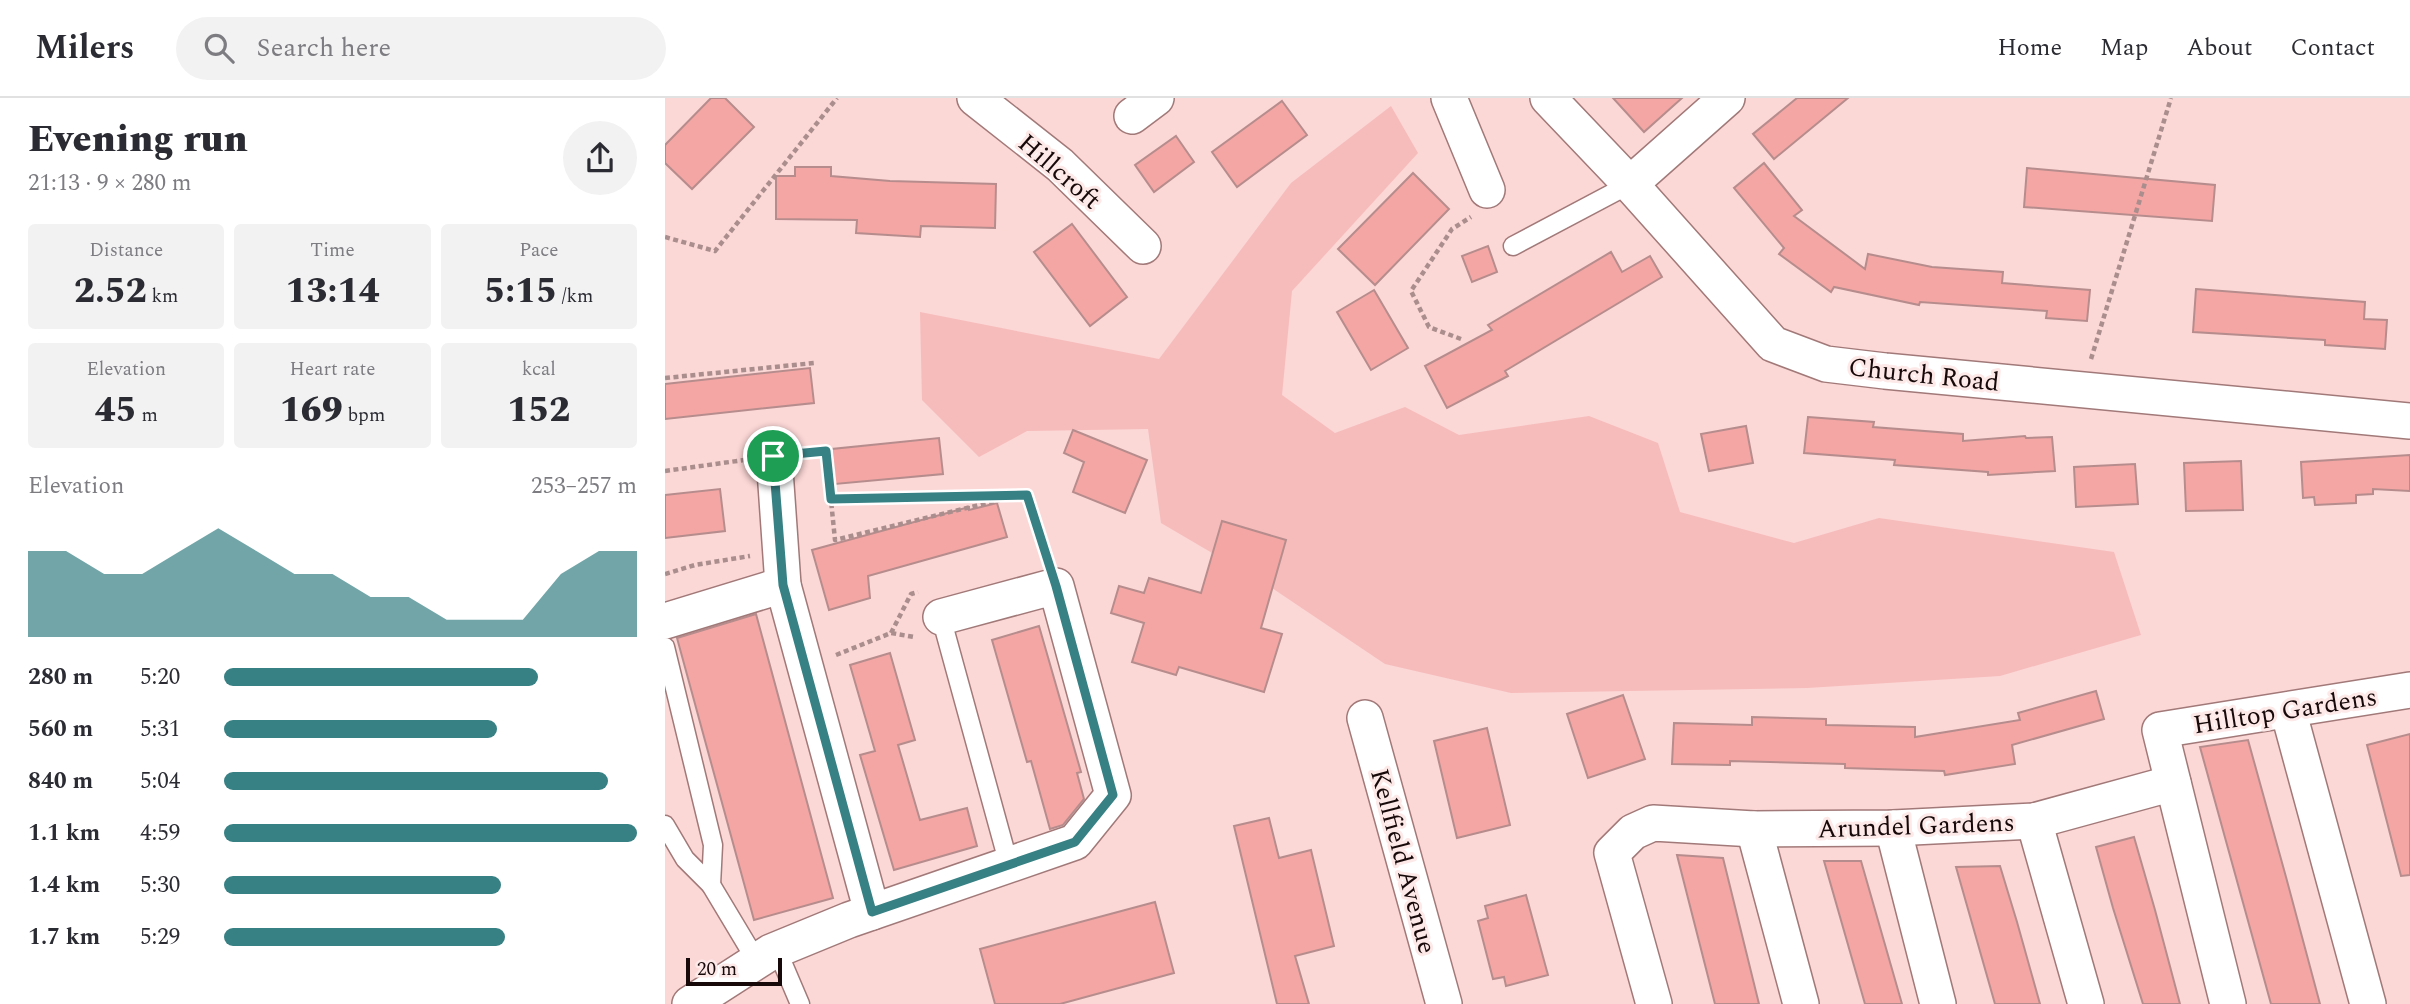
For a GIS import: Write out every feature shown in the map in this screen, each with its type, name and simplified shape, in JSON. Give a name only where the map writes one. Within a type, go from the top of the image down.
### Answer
[{"type":"street","name":"Hillcroft","points":[[975,98],[988,111],[1060,165],[1143,246]]},
{"type":"street","points":[[1449,98],[1487,190]]},
{"type":"street","name":"Church Road","points":[[1548,98],[1630,184],[1773,344],[1826,364],[2410,421]]},
{"type":"street","points":[[1630,184],[1727,98]]},
{"type":"street","points":[[774,463],[782,568],[872,912]]},
{"type":"street","points":[[665,621],[782,568]]},
{"type":"street","points":[[690,1004],[766,955],[872,912],[1075,842],[1113,795],[1056,586],[941,617]]},
{"type":"street","name":"Hilltop Gardens","points":[[2173,783],[2160,730],[2410,690]]},
{"type":"street","points":[[2288,710],[2368,1004]]},
{"type":"street","name":"Kellfield Avenue","points":[[1365,718],[1444,1004]]},
{"type":"street","points":[[2173,783],[2228,1004]]},
{"type":"street","name":"Arundel Gardens","points":[[1654,1004],[1612,853],[1633,832],[1654,823],[1754,828],[1893,828],[2034,821],[2173,783]]},
{"type":"street","points":[[2034,821],[2086,1004]]},
{"type":"street","points":[[1754,828],[1801,1004]]},
{"type":"street","points":[[1893,828],[1938,1004]]},
{"type":"lane","points":[[1513,246],[1630,184]]},
{"type":"lane","points":[[941,617],[1009,865]]},
{"type":"lane","points":[[665,647],[713,845],[711,886]]},
{"type":"lane","points":[[665,825],[685,859],[711,886],[766,955],[800,1004]]},
{"type":"path","points":[[665,237],[715,251],[837,98]]},
{"type":"path","points":[[2082,390],[2171,98]]},
{"type":"path","points":[[1461,339],[1429,327],[1411,291],[1452,229],[1492,204],[1487,190]]},
{"type":"path","points":[[665,378],[814,363]]},
{"type":"path","points":[[665,471],[774,463],[826,451],[835,540],[1020,495]]},
{"type":"path","points":[[831,499],[1027,495],[1056,586]]},
{"type":"path","points":[[665,575],[695,565],[782,568]]},
{"type":"path","points":[[806,667],[891,633],[921,638],[941,617]]},
{"type":"shaded area","points":[[1391,106],[1418,153],[1292,291],[1282,395],[1335,433],[1405,407],[1459,435],[1589,416],[1658,443],[1680,512],[1794,543],[1879,518],[2114,552],[2141,635],[2000,676],[1807,688],[1511,693],[1385,664],[1272,588],[1161,523],[1148,429],[1027,431],[979,457],[922,400],[920,312],[1159,359],[1291,183]]},
{"type":"building","points":[[711,98],[725,98],[754,127],[692,189],[665,163],[665,145]]},
{"type":"building","points":[[1613,98],[1682,98],[1644,132]]},
{"type":"building","points":[[1797,98],[1848,98],[1774,159],[1753,134]]},
{"type":"building","points":[[1282,101],[1307,135],[1237,187],[1212,152]]},
{"type":"building","points":[[1176,136],[1194,162],[1154,192],[1135,165]]},
{"type":"building","points":[[1764,163],[1802,210],[1794,216],[1865,269],[1868,254],[1932,267],[2003,272],[2002,283],[2090,290],[2087,321],[2046,318],[2047,311],[1920,302],[1919,305],[1834,287],[1831,292],[1779,254],[1784,248],[1734,188]]},
{"type":"building","points":[[795,167],[831,167],[831,176],[890,181],[996,184],[995,228],[921,226],[920,237],[856,233],[857,220],[776,219],[776,176],[795,176]]},
{"type":"building","points":[[2027,168],[2215,185],[2212,221],[2024,207]]},
{"type":"building","points":[[1413,173],[1449,209],[1375,285],[1338,249]]},
{"type":"building","points":[[1072,224],[1127,297],[1090,326],[1034,252]]},
{"type":"building","points":[[1488,246],[1497,272],[1472,282],[1462,256]]},
{"type":"building","points":[[1611,252],[1622,272],[1650,256],[1662,277],[1505,371],[1508,376],[1447,408],[1425,366],[1492,330],[1488,325]]},
{"type":"building","points":[[2196,289],[2365,302],[2364,319],[2387,320],[2385,349],[2325,345],[2325,340],[2193,332]]},
{"type":"building","points":[[1374,290],[1408,348],[1371,370],[1337,312]]},
{"type":"building","points":[[810,368],[814,403],[665,419],[665,384]]},
{"type":"building","points":[[1808,417],[1874,422],[1873,427],[1963,434],[1963,441],[2025,436],[2052,437],[2055,471],[1988,475],[1988,472],[1894,465],[1895,460],[1804,453]]},
{"type":"building","points":[[1746,426],[1753,463],[1709,471],[1701,434]]},
{"type":"building","points":[[1073,430],[1147,460],[1125,513],[1073,492],[1084,462],[1064,453]]},
{"type":"building","points":[[939,438],[943,474],[835,484],[832,449]]},
{"type":"building","points":[[2410,455],[2410,491],[2373,489],[2373,494],[2356,495],[2356,503],[2315,505],[2314,497],[2303,498],[2301,462]]},
{"type":"building","points":[[2241,461],[2243,510],[2186,511],[2184,463]]},
{"type":"building","points":[[2135,464],[2138,504],[2076,507],[2074,467]]},
{"type":"building","points":[[720,489],[725,531],[665,538],[665,495]]},
{"type":"building","points":[[997,503],[1007,537],[868,576],[870,598],[829,610],[812,550],[969,507],[969,510]]},
{"type":"building","points":[[1222,521],[1286,540],[1261,628],[1282,634],[1264,692],[1179,667],[1176,675],[1132,662],[1144,623],[1111,613],[1119,586],[1144,593],[1149,578],[1201,593]]},
{"type":"building","points":[[756,614],[833,898],[754,920],[677,638]]},
{"type":"building","points":[[1039,626],[1081,772],[1077,773],[1084,799],[1063,825],[1050,829],[1031,761],[1027,762],[992,640]]},
{"type":"building","points":[[890,653],[915,740],[898,745],[920,820],[967,808],[977,846],[894,870],[860,755],[875,751],[850,665]]},
{"type":"building","points":[[2096,691],[2104,719],[2012,745],[2015,764],[1945,775],[1944,771],[1845,768],[1845,764],[1730,761],[1730,765],[1672,764],[1674,723],[1752,725],[1752,717],[1826,719],[1826,725],[1915,727],[1915,737],[2020,720],[2018,713]]},
{"type":"building","points":[[1623,695],[1645,759],[1588,778],[1567,714]]},
{"type":"building","points":[[1487,728],[1510,825],[1457,838],[1434,741]]},
{"type":"building","points":[[2410,734],[2410,875],[2401,876],[2367,745]]},
{"type":"building","points":[[2248,740],[2320,1004],[2271,1004],[2200,747]]},
{"type":"building","points":[[1269,818],[1279,858],[1311,850],[1334,946],[1295,956],[1309,1004],[1277,1004],[1234,826]]},
{"type":"building","points":[[2134,837],[2180,1004],[2143,1004],[2096,847]]},
{"type":"building","points":[[1677,855],[1723,858],[1759,1004],[1715,1004]]},
{"type":"building","points":[[1824,861],[1861,861],[1902,1004],[1865,1004]]},
{"type":"building","points":[[2000,866],[2040,1004],[1995,1004],[1956,867]]},
{"type":"building","points":[[1526,895],[1548,975],[1506,986],[1504,977],[1493,979],[1478,921],[1488,918],[1485,906]]},
{"type":"building","points":[[1155,902],[1174,973],[1060,1004],[995,1004],[980,949]]},
{"type":"route","points":[[826,451],[831,499],[1027,495],[1056,586],[1113,795],[1075,842],[872,912],[783,585],[773,456],[826,451]]}]
